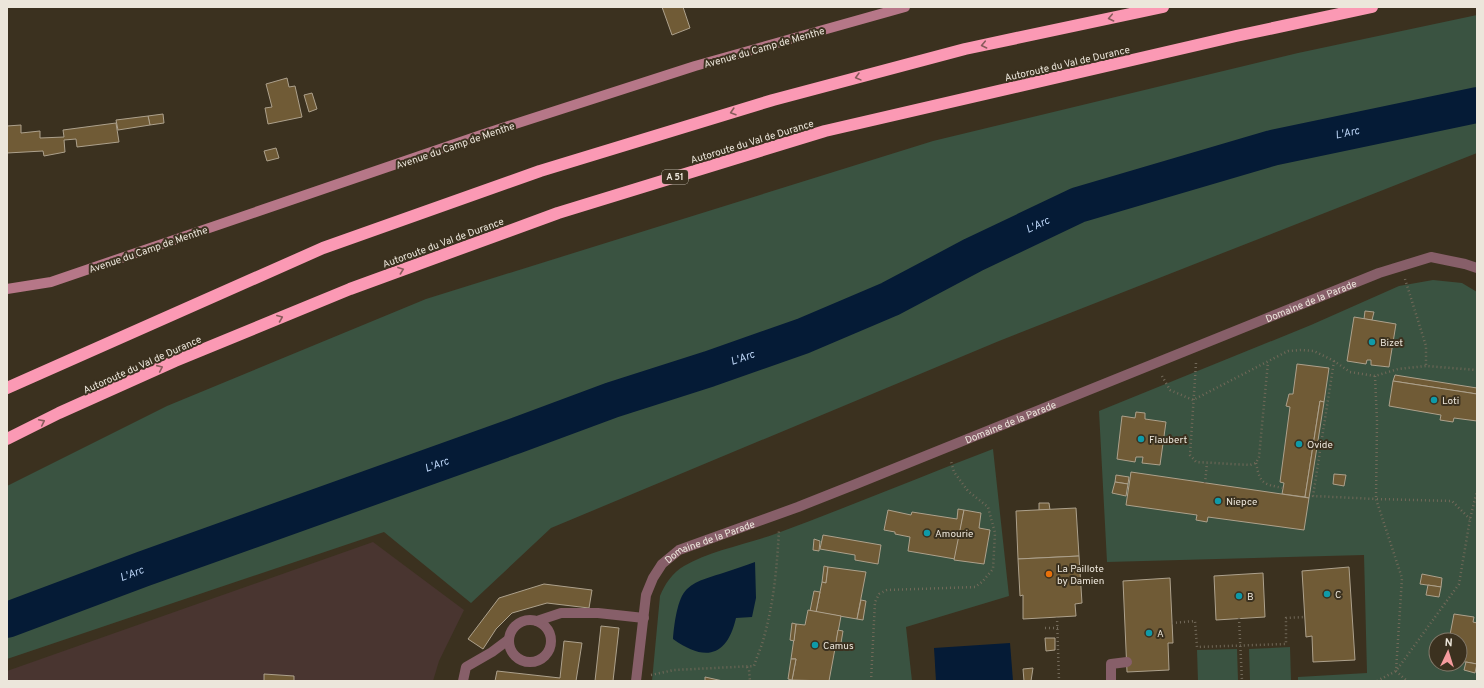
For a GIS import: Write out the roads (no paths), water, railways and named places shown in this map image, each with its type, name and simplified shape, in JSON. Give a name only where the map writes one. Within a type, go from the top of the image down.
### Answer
[{"type":"highway","points":[[7,388],[323,248],[540,170],[773,100],[942,55],[1163,7]]},
{"type":"highway","name":"Autoroute du Val de Durance","points":[[7,439],[175,361],[350,289],[558,213],[825,131],[1228,38],[1372,7]]},
{"type":"main road","name":"Avenue du Camp de Menthe","points":[[7,289],[51,282],[484,134],[695,66],[905,7]]},
{"type":"street","name":"Domaine de la Parade","points":[[636,679],[646,596],[653,578],[662,564],[679,550],[856,484],[1379,272],[1431,257],[1477,268]]},
{"type":"street","points":[[537,621],[561,613],[598,613],[644,618]]},
{"type":"street","points":[[530,620],[537,621],[544,624],[551,637],[549,651],[545,657],[538,661],[531,663],[524,662],[517,659],[512,654],[508,640],[510,633],[518,623],[530,620]]},
{"type":"street","points":[[463,681],[466,667],[492,652],[508,640]]},
{"type":"street","points":[[1112,681],[1111,664],[1127,662]]},
{"type":"water","points":[[755,562],[756,598],[752,617],[736,618],[727,641],[721,648],[713,652],[705,653],[695,651],[673,639],[678,605],[687,589],[700,581]]},
{"type":"water","points":[[1010,643],[1013,681],[936,681],[934,648]]},
{"type":"waterway","name":"L'Arc","points":[[7,620],[143,569],[612,400],[709,369],[803,336],[890,299],[973,255],[1078,205],[1272,148],[1477,105]]},
{"type":"place","name":"Bizet","points":[[1372,342]]},
{"type":"place","name":"Loti","points":[[1434,400]]},
{"type":"place","name":"Flaubert","points":[[1141,439]]},
{"type":"place","name":"Ovide","points":[[1299,444]]},
{"type":"place","name":"Niepce","points":[[1218,501]]},
{"type":"place","name":"Amourie","points":[[927,533]]},
{"type":"place","name":"La Paillote by Damien","points":[[1049,574]]},
{"type":"place","name":"C","points":[[1327,594]]},
{"type":"place","name":"B","points":[[1239,596]]},
{"type":"place","name":"A","points":[[1149,633]]},
{"type":"place","name":"Camus","points":[[815,645]]}]
